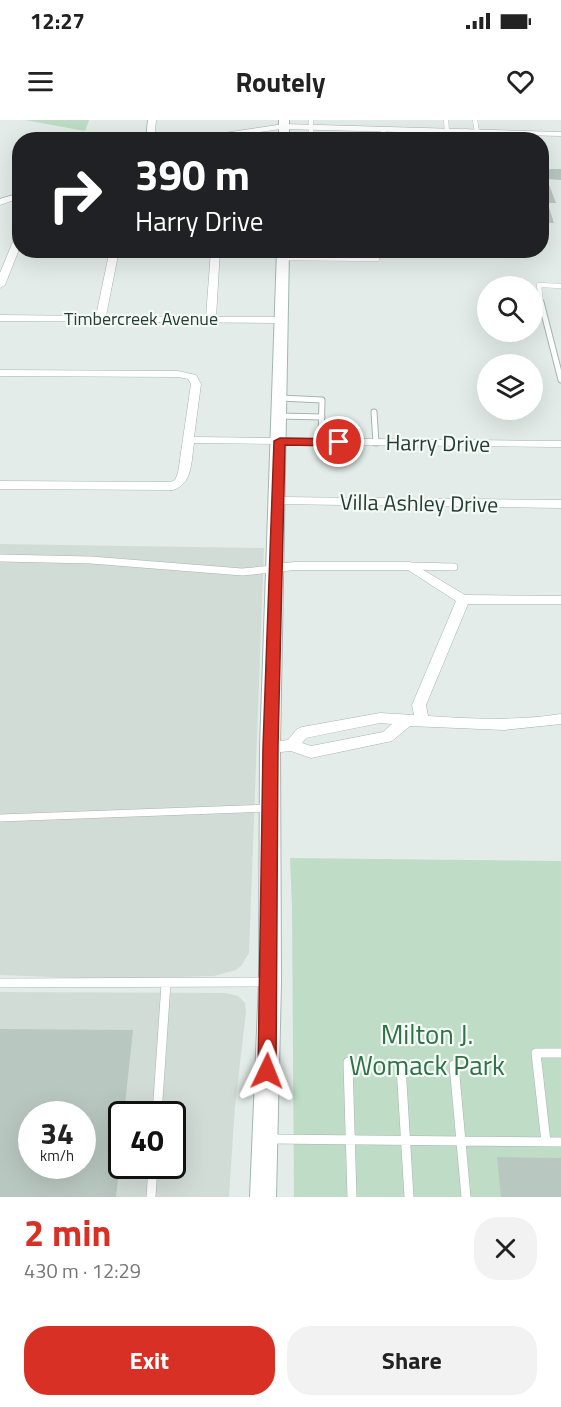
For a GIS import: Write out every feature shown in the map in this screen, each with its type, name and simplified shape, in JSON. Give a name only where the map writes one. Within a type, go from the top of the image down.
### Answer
[{"type":"street","points":[[220,132],[284,124],[416,132]]},
{"type":"street","points":[[444,132],[452,132]]},
{"type":"street","points":[[0,285],[12,254]]},
{"type":"street","points":[[100,319],[113,258]]},
{"type":"street","points":[[211,320],[215,258]]},
{"type":"street","points":[[263,1197],[270,982],[270,747],[280,441],[283,258]]},
{"type":"street","name":"Timbercreek Avenue","points":[[0,318],[281,320]]},
{"type":"street","points":[[0,373],[178,374],[192,377],[196,384],[184,473],[180,482],[173,486],[0,485]]},
{"type":"street","name":"Harry Drive","points":[[188,440],[561,444]]},
{"type":"street","name":"Villa Ashley Drive","points":[[277,501],[561,504]]},
{"type":"street","points":[[275,568],[410,566],[463,599],[561,600]]},
{"type":"street","points":[[414,720],[463,599]]},
{"type":"street","points":[[270,747],[292,745],[311,752],[387,737],[414,720],[491,724],[546,723],[561,719]]},
{"type":"lane","points":[[446,120],[447,131]]},
{"type":"lane","points":[[475,120],[477,132]]},
{"type":"lane","points":[[358,258],[377,259]]},
{"type":"lane","points":[[561,286],[538,285],[561,380]]},
{"type":"lane","points":[[280,398],[305,401],[322,400],[321,442]]},
{"type":"lane","points":[[374,412],[376,443]]},
{"type":"lane","points":[[280,416],[322,417]]},
{"type":"lane","points":[[0,558],[92,560],[242,572],[275,568]]},
{"type":"lane","points":[[410,566],[454,567]]},
{"type":"lane","points":[[0,818],[270,808]]},
{"type":"lane","points":[[0,983],[270,982]]},
{"type":"lane","points":[[158,1101],[166,984]]},
{"type":"lane","points":[[546,1142],[536,1053],[561,1053]]},
{"type":"lane","points":[[348,1062],[352,1197]]},
{"type":"lane","points":[[454,1065],[466,1197]]},
{"type":"lane","points":[[401,1066],[409,1197]]},
{"type":"lane","points":[[265,1138],[561,1142]]},
{"type":"lane","points":[[151,1197],[152,1179]]},
{"type":"shaded area","points":[[0,544],[264,548],[249,953],[236,970],[214,976],[104,979],[0,975]]},
{"type":"shaded area","points":[[0,992],[226,993],[238,996],[245,1003],[246,1012],[235,1106],[229,1197],[0,1197]]},
{"type":"green space","points":[[25,120],[89,120],[85,131]]},
{"type":"green space","name":"Milton J. Womack Park","points":[[290,858],[561,861],[561,1197],[294,1197]]},
{"type":"building","points":[[549,169],[561,169],[561,180],[549,179]]},
{"type":"building","points":[[549,185],[556,203],[549,203]]},
{"type":"building","points":[[549,207],[554,223],[549,223]]},
{"type":"building","points":[[0,1029],[133,1030],[125,1101],[108,1101],[108,1179],[118,1179],[116,1197],[0,1197]]},
{"type":"building","points":[[497,1157],[561,1158],[561,1197],[501,1197]]},
{"type":"route","points":[[267,1071],[270,982],[270,747],[280,441],[339,442]]}]
